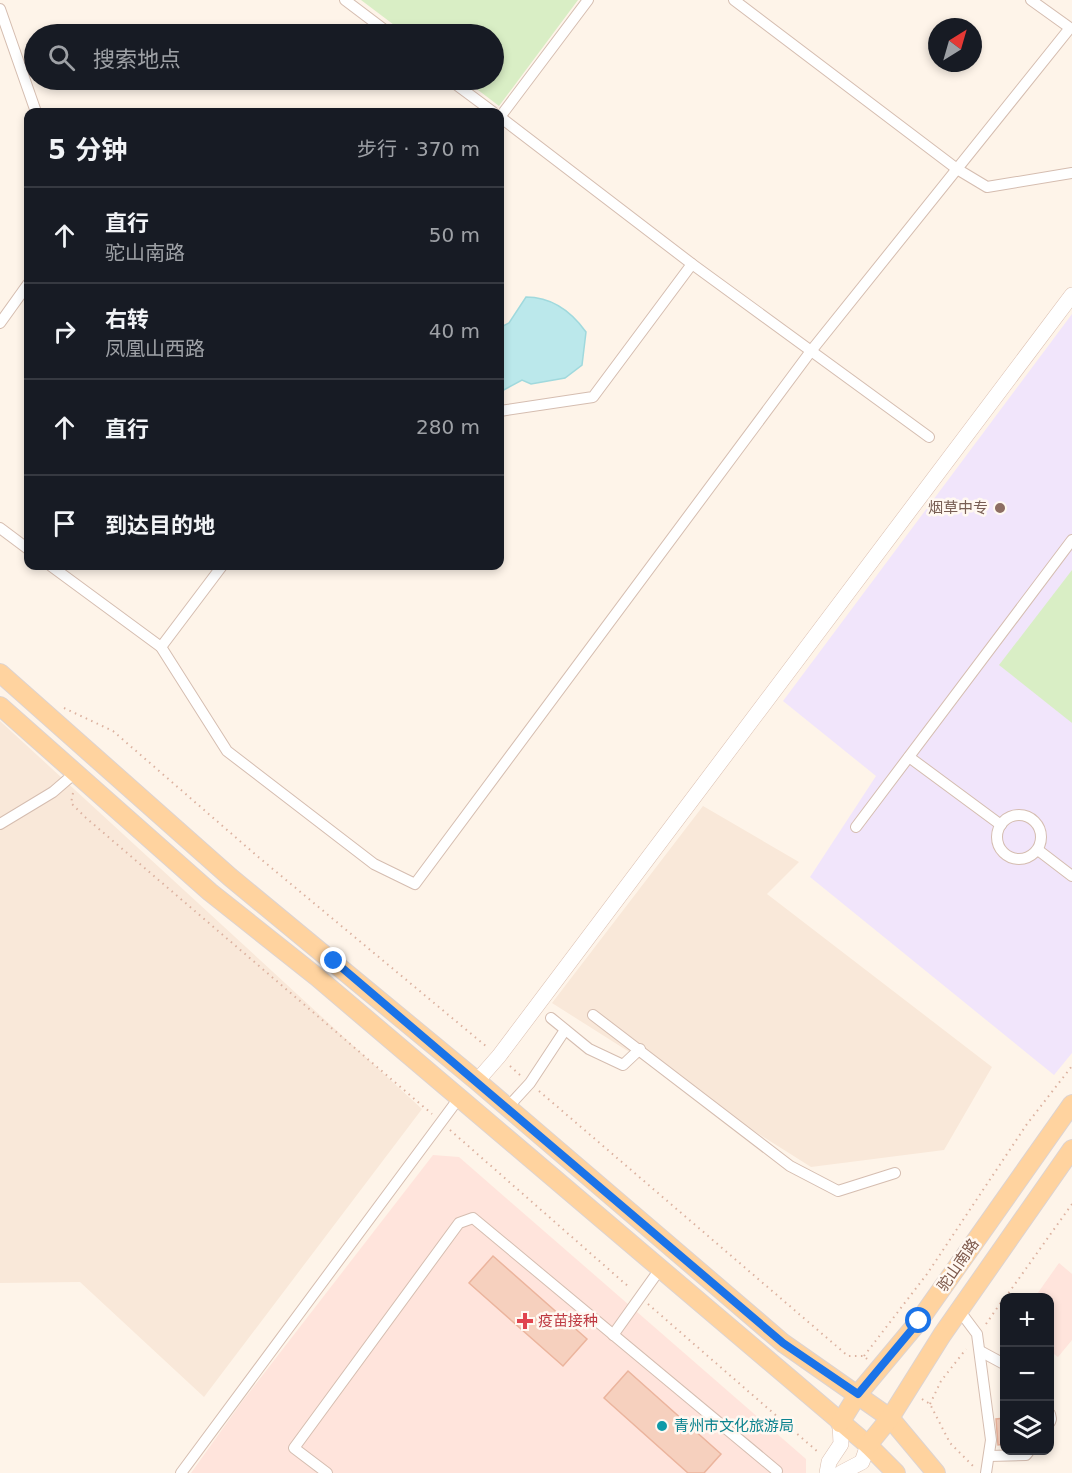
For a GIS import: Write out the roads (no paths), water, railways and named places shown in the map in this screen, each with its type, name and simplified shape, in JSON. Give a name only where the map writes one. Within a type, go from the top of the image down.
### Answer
[{"type":"main road","points":[[0,673],[230,877],[508,1107],[783,1343],[890,1418],[936,1473]]},
{"type":"main road","points":[[0,706],[210,892],[317,977],[868,1445],[896,1473]]},
{"type":"main road","name":"驼山南路","points":[[840,1423],[858,1394],[919,1321],[1072,1104]]},
{"type":"main road","name":"驼山南路","points":[[868,1445],[890,1418],[959,1310],[1072,1149]]},
{"type":"street","points":[[345,0],[377,24]]},
{"type":"street","points":[[504,112],[588,0]]},
{"type":"street","points":[[734,0],[957,169],[987,187],[1072,173]]},
{"type":"street","points":[[56,570],[161,647],[227,751],[374,864],[416,884],[811,351],[1071,29],[1032,0]]},
{"type":"street","points":[[0,9],[24,78]]},
{"type":"street","points":[[28,90],[35,108]]},
{"type":"street","points":[[463,90],[488,108]]},
{"type":"street","points":[[504,120],[693,264],[928,437]]},
{"type":"street","points":[[504,410],[593,397],[693,264]]},
{"type":"street","points":[[0,323],[24,290]]},
{"type":"street","points":[[477,1081],[499,1056],[1072,295]]},
{"type":"street","points":[[0,528],[24,546]]},
{"type":"street","points":[[856,827],[1072,540]]},
{"type":"street","points":[[161,647],[219,570]]},
{"type":"street","points":[[909,757],[1001,825]]},
{"type":"street","points":[[0,824],[53,792],[75,772]]},
{"type":"street","points":[[1017,815],[1031,818],[1040,829],[1041,843],[1038,850],[1026,858],[1011,858],[1005,854],[997,834],[1001,825],[1010,817],[1017,815]]},
{"type":"street","points":[[1038,850],[1072,876]]},
{"type":"street","points":[[593,1015],[790,1167],[838,1191],[895,1173]]},
{"type":"street","points":[[552,1018],[589,1049],[623,1065],[640,1050]]},
{"type":"street","points":[[508,1107],[530,1083],[565,1030]]},
{"type":"street","points":[[181,1473],[459,1098]]},
{"type":"street","points":[[327,1473],[294,1448],[459,1223],[473,1218],[777,1471]]},
{"type":"street","points":[[613,1335],[660,1269]]},
{"type":"street","points":[[959,1310],[977,1334],[980,1351],[981,1376],[991,1440],[986,1473]]},
{"type":"street","points":[[980,1351],[1000,1361]]},
{"type":"street","points":[[827,1473],[829,1462],[841,1444],[840,1423]]},
{"type":"street","points":[[841,1473],[862,1462],[868,1445]]},
{"type":"street","points":[[989,1456],[1026,1455]]},
{"type":"water","points":[[526,297],[544,300],[560,307],[586,332],[582,365],[565,378],[531,384],[522,380],[504,390],[504,326],[509,323]]},
{"type":"place","name":"烟草中专","points":[[1000,508]]},
{"type":"place","name":"疫苗接种","points":[[525,1321]]},
{"type":"place","name":"青州市文化旅游局","points":[[662,1426]]}]
